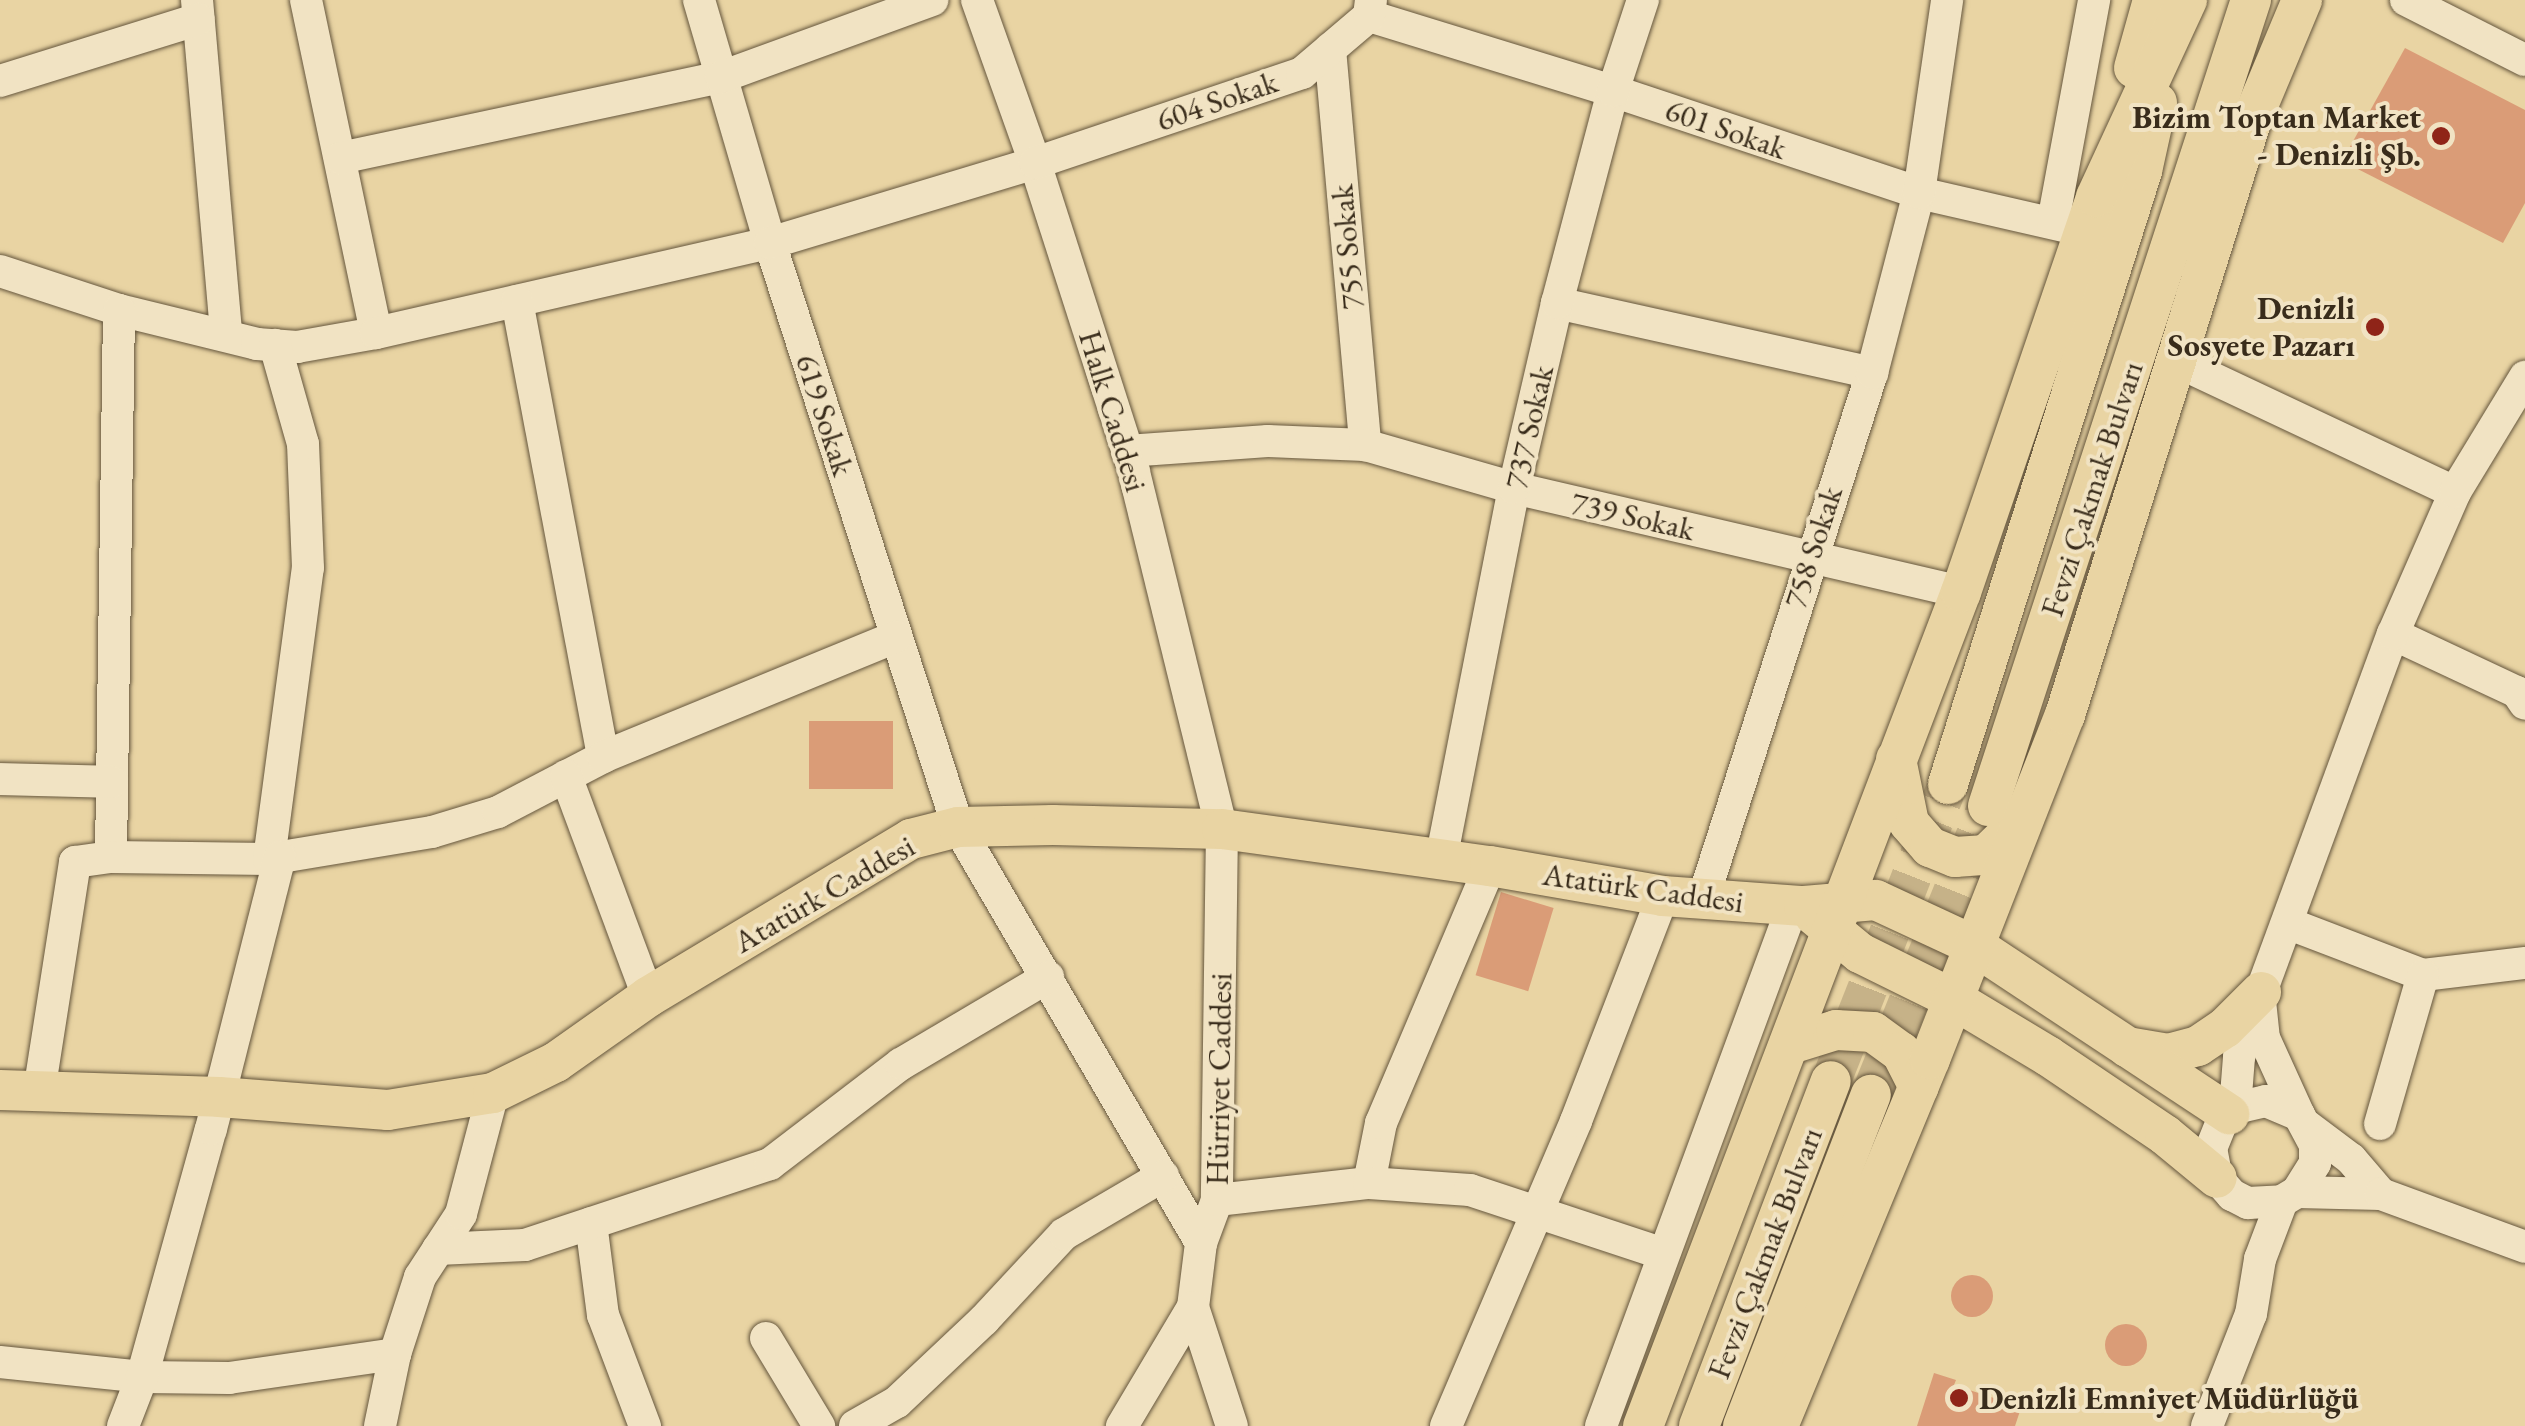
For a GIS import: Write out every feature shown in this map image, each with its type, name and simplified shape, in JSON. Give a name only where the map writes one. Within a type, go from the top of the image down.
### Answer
[{"type":"main road","points":[[1643,1426],[1791,1044],[1817,911],[1896,755],[1961,592],[2078,217],[2153,0]]},
{"type":"main road","points":[[2078,217],[2189,0]]},
{"type":"main road","name":"Fevzi Çakmak Bulvarı","points":[[1948,784],[2142,170],[2158,97],[2189,0]]},
{"type":"main road","points":[[2142,170],[2211,0]]},
{"type":"main road","name":"Fevzi Çakmak Bulvarı","points":[[1988,806],[2251,0]]},
{"type":"main road","points":[[2205,140],[2248,38],[2269,0]]},
{"type":"main road","points":[[1778,1426],[1976,946],[2065,715],[2271,66],[2288,0]]},
{"type":"main road","points":[[2271,66],[2302,0]]},
{"type":"main road","points":[[1896,755],[1909,823],[1930,847],[1945,854],[1966,858],[1986,855],[2010,835],[2029,808]]},
{"type":"main road","name":"Atatürk Caddesi","points":[[20,1091],[219,1097],[388,1110],[493,1093],[556,1062],[648,997],[912,839],[958,827],[1222,830],[1683,897],[1817,911],[1876,900],[1976,946],[2122,1046],[2232,1111]]},
{"type":"main road","points":[[1817,911],[1860,953],[1953,998],[2086,1081],[2225,1187]]},
{"type":"main road","points":[[2122,1046],[2168,1054],[2198,1046],[2225,1028],[2260,992]]},
{"type":"main road","points":[[1791,1044],[1836,1030],[1873,1032],[1901,1052],[1919,1087]]},
{"type":"main road","name":"Fevzi Çakmak Bulvarı","points":[[1699,1426],[1831,1081]]},
{"type":"main road","name":"Fevzi Çakmak Bulvarı","points":[[1742,1426],[1871,1094]]},
{"type":"street","points":[[306,0],[376,333]]},
{"type":"street","name":"619 Sokak","points":[[699,0],[770,243],[958,827],[1201,1243]]},
{"type":"street","points":[[340,158],[721,77],[932,0]]},
{"type":"street","name":"Halk Caddesi","points":[[977,0],[1035,163],[1127,450],[1222,830]]},
{"type":"street","name":"737 Sokak","points":[[1441,860],[1514,488],[1557,303],[1613,91],[1643,0]]},
{"type":"street","name":"758 Sokak","points":[[1446,1426],[1537,1208],[1683,897],[1809,556],[1872,373],[1919,194],[1947,0]]},
{"type":"street","points":[[2078,217],[2094,0]]},
{"type":"street","points":[[2406,0],[2525,60]]},
{"type":"street","points":[[0,81],[203,5],[226,333]]},
{"type":"street","name":"604 Sokak","points":[[0,271],[120,310],[276,345],[297,347],[376,333],[770,243],[1035,163],[1302,72],[1370,8]]},
{"type":"street","name":"601 Sokak","points":[[1370,8],[1919,194],[2078,217]]},
{"type":"street","name":"755 Sokak","points":[[1330,49],[1365,444]]},
{"type":"street","points":[[516,301],[603,756]]},
{"type":"street","points":[[1557,303],[1872,373]]},
{"type":"street","points":[[111,857],[120,310]]},
{"type":"street","points":[[123,1426],[142,1377],[219,1097],[274,858],[308,568],[303,444],[276,345]]},
{"type":"street","points":[[2176,361],[2455,492]]},
{"type":"street","points":[[2262,1253],[2225,1187],[2210,1148],[2232,1111],[2240,1057],[2260,992],[2393,634],[2455,492],[2522,390]]},
{"type":"street","name":"739 Sokak","points":[[1127,450],[1268,441],[1365,444],[1514,488],[1961,592]]},
{"type":"street","points":[[2393,634],[2518,692],[2525,704]]},
{"type":"street","points":[[20,1091],[75,862],[111,857],[274,858],[432,832],[498,812],[603,756],[896,636]]},
{"type":"street","points":[[566,776],[648,997]]},
{"type":"street","points":[[0,780],[112,782]]},
{"type":"street","name":"Hürriyet Caddesi","points":[[1122,1426],[1194,1307],[1201,1243],[1216,1200],[1222,830]]},
{"type":"street","points":[[1369,1184],[1381,1123],[1490,866]]},
{"type":"street","points":[[1600,1426],[1664,1254],[1817,911]]},
{"type":"street","points":[[2286,923],[2423,976],[2525,963]]},
{"type":"street","points":[[2380,1124],[2423,976]]},
{"type":"street","points":[[438,1249],[524,1246],[770,1164],[901,1064],[1048,977]]},
{"type":"street","points":[[2207,1426],[2251,1314],[2262,1253],[2290,1197],[2314,1163],[2303,1120],[2264,1038],[2260,992]]},
{"type":"street","points":[[380,1426],[395,1354],[420,1276],[461,1214],[493,1093]]},
{"type":"street","points":[[2232,1111],[2266,1101],[2303,1120],[2351,1160],[2365,1193]]},
{"type":"street","points":[[855,1426],[897,1414],[1064,1234],[1163,1176]]},
{"type":"street","points":[[1216,1200],[1369,1184],[1470,1190],[1537,1208],[1664,1254]]},
{"type":"street","points":[[2225,1187],[2266,1205],[2290,1197],[2365,1193],[2525,1248]]},
{"type":"street","points":[[2262,1253],[2299,1214],[2365,1193]]},
{"type":"street","points":[[591,1222],[603,1315],[645,1426]]},
{"type":"street","points":[[1194,1307],[1232,1426]]},
{"type":"street","points":[[766,1338],[819,1426]]},
{"type":"street","points":[[0,1362],[142,1377],[229,1378],[395,1354]]},
{"type":"building","name":"Bizim Toptan Market - Denizli Şb.","points":[[2405,48],[2525,110],[2525,203],[2503,243],[2342,161]]},
{"type":"building","points":[[809,721],[893,721],[893,789],[809,789]]},
{"type":"building","points":[[1501,892],[1554,908],[1528,991],[1476,975]]},
{"type":"building","points":[[1972,1275],[1987,1281],[1993,1296],[1987,1311],[1972,1317],[1957,1311],[1951,1296],[1957,1281]]},
{"type":"building","points":[[2126,1324],[2141,1330],[2147,1345],[2141,1360],[2126,1366],[2111,1360],[2105,1345],[2111,1330]]},
{"type":"building","name":"Denizli Emniyet Müdürlüğü","points":[[1934,1373],[1956,1380],[1954,1385],[2000,1400],[2002,1395],[2023,1402],[2015,1426],[1917,1426]]},
{"type":"tunnel","points":[[1831,1081],[1948,784]]},
{"type":"tunnel","points":[[1871,1095],[1988,806]]},
{"type":"place","name":"Bizim Toptan Market - Denizli Şb.","points":[[2441,136]]},
{"type":"place","name":"Denizli Sosyete Pazarı","points":[[2375,327]]},
{"type":"place","name":"Denizli Emniyet Müdürlüğü","points":[[1959,1398]]}]
